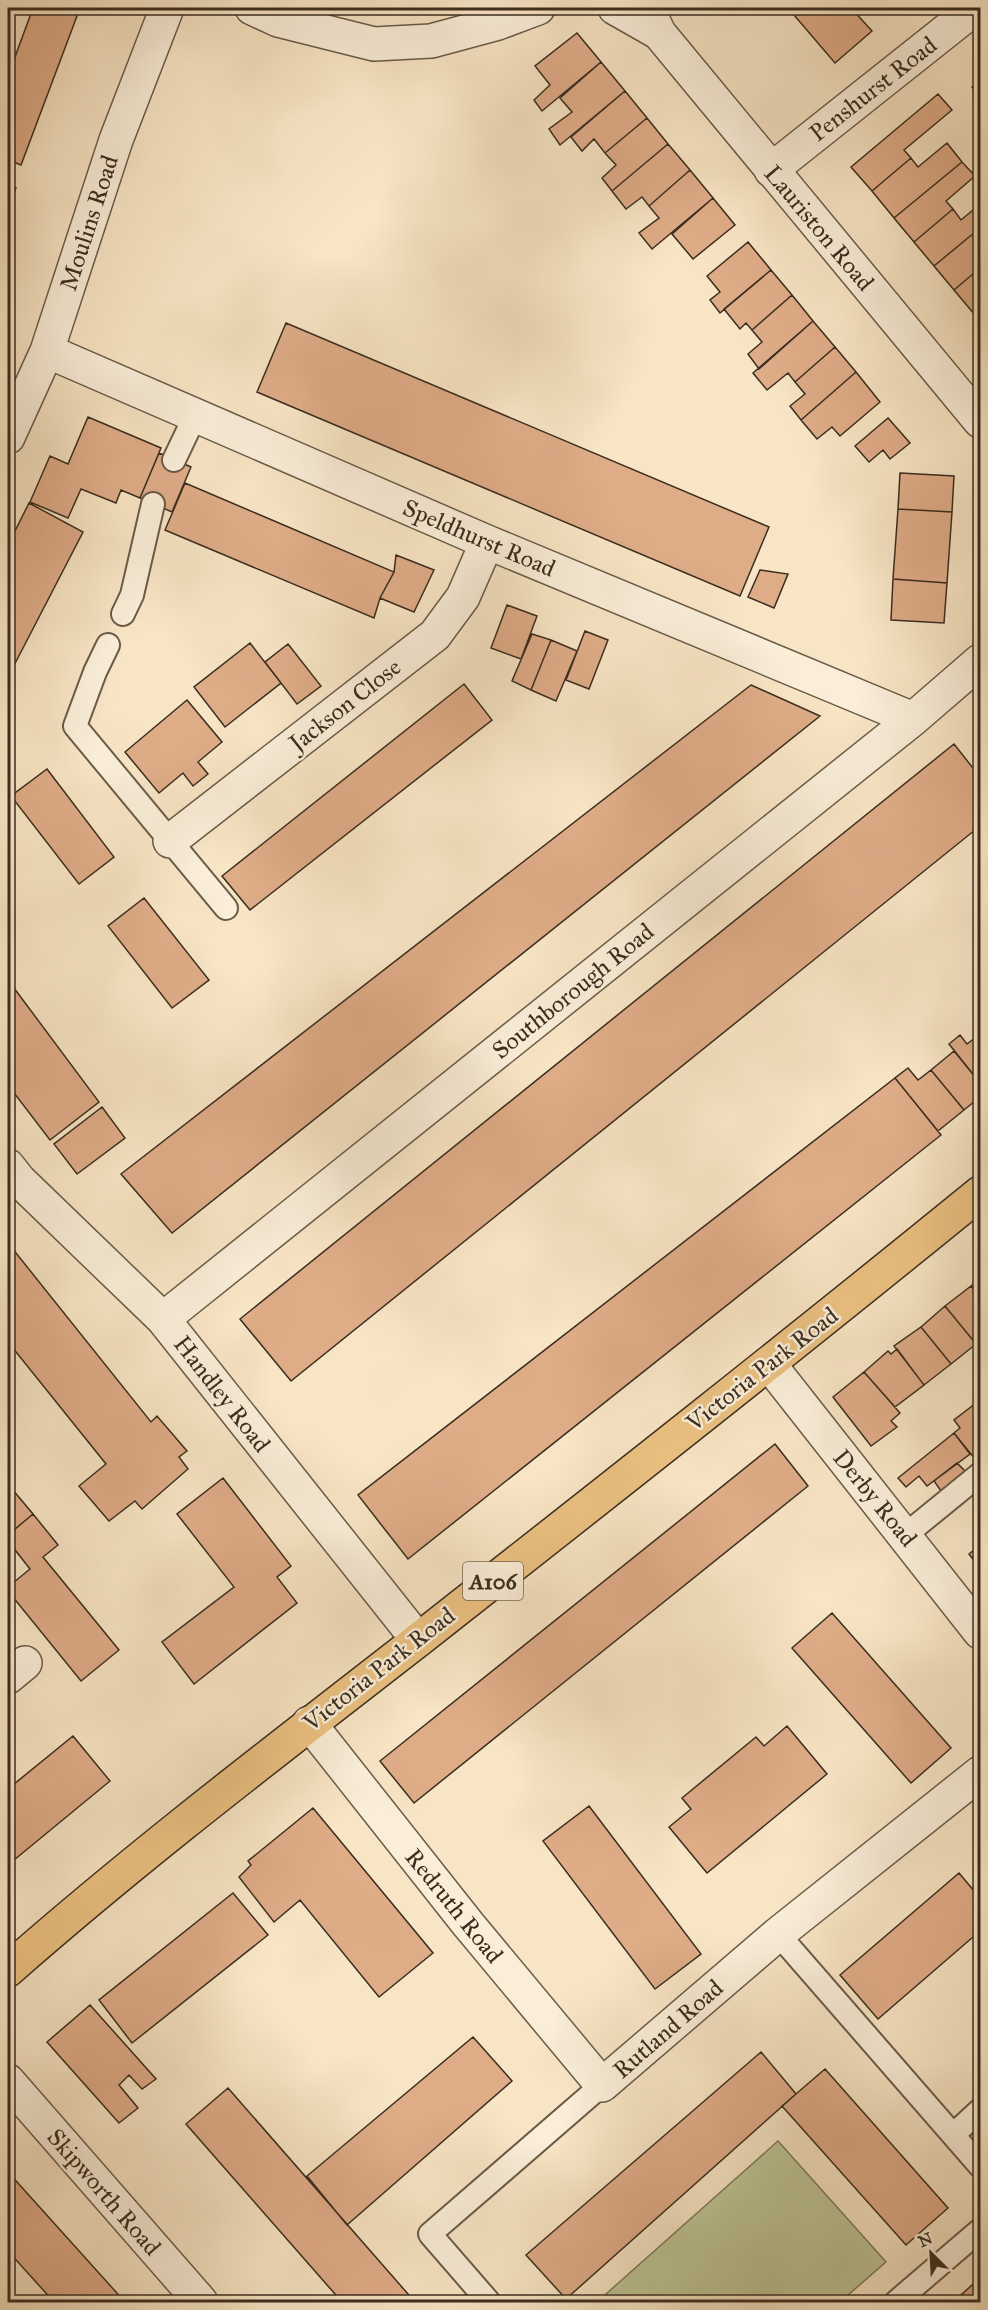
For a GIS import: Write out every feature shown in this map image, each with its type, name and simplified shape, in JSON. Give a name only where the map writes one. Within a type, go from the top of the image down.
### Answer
[{"type":"main road","name":"Victoria Park Road","points":[[8,1970],[51,1931],[309,1723],[769,1364],[981,1193]]},
{"type":"street","name":"Moulins Road","points":[[8,437],[46,351],[116,140],[166,8]]},
{"type":"street","points":[[252,8],[278,20],[374,44],[431,41],[498,23],[538,8]]},
{"type":"street","name":"Lauriston Road","points":[[615,8],[653,20],[771,170],[981,421]]},
{"type":"street","name":"Penshurst Road","points":[[771,170],[975,8]]},
{"type":"street","name":"Speldhurst Road","points":[[46,351],[487,542],[914,719]]},
{"type":"street","name":"Jackson Close","points":[[170,841],[435,634],[463,597],[487,542]]},
{"type":"street","name":"Southborough Road","points":[[163,1319],[914,719],[981,661]]},
{"type":"street","name":"Handley Road","points":[[8,1166],[19,1180],[163,1319],[417,1640]]},
{"type":"street","name":"Derby Road","points":[[769,1364],[981,1632]]},
{"type":"street","name":"Redruth Road","points":[[309,1723],[468,1924],[602,2085]]},
{"type":"street","name":"Rutland Road","points":[[602,2085],[778,1934],[981,1773]]},
{"type":"street","name":"Skipworth Road","points":[[8,2081],[201,2302]]},
{"type":"lane","points":[[174,460],[195,416]]},
{"type":"lane","points":[[123,614],[132,595],[153,504]]},
{"type":"lane","points":[[108,645],[95,672],[75,726],[226,908]]},
{"type":"lane","points":[[904,1536],[981,1474]]},
{"type":"lane","points":[[778,1934],[981,2166]]},
{"type":"lane","name":"Rutland Road","points":[[489,2302],[430,2234],[602,2085]]},
{"type":"lane","points":[[953,2135],[981,2110]]},
{"type":"lane","points":[[897,2302],[981,2229]]},
{"type":"green space","points":[[778,2141],[886,2262],[840,2302],[597,2302]]},
{"type":"building","points":[[33,8],[80,8],[21,165],[8,160],[8,76]]},
{"type":"building","points":[[788,8],[851,8],[872,31],[835,63]]},
{"type":"building","points":[[577,33],[601,62],[542,111],[534,100],[550,85],[535,66]]},
{"type":"building","points":[[601,62],[625,91],[560,145],[549,129],[572,112],[560,98]]},
{"type":"building","points":[[980,80],[980,97],[972,87]]},
{"type":"building","points":[[625,91],[647,118],[605,153],[594,139],[582,151],[571,137]]},
{"type":"building","points":[[938,94],[952,110],[904,150],[911,158],[872,191],[851,167]]},
{"type":"building","points":[[647,118],[668,144],[612,191],[602,178],[616,165],[605,153]]},
{"type":"building","points":[[947,143],[962,162],[894,218],[872,191],[911,158],[918,167]]},
{"type":"building","points":[[668,144],[690,170],[649,206],[642,197],[626,209],[612,191]]},
{"type":"building","points":[[962,162],[975,176],[946,201],[953,209],[914,242],[894,218]]},
{"type":"building","points":[[690,170],[713,198],[652,249],[639,233],[659,218],[649,206]]},
{"type":"building","points":[[8,185],[16,188],[8,208]]},
{"type":"building","points":[[713,198],[735,225],[693,259],[672,234]]},
{"type":"building","points":[[980,204],[980,228],[934,266],[914,242],[953,209],[961,220]]},
{"type":"building","points":[[980,228],[980,268],[954,290],[934,266]]},
{"type":"building","points":[[748,242],[771,270],[720,313],[710,300],[720,292],[707,276]]},
{"type":"building","points":[[980,268],[980,321],[954,290]]},
{"type":"building","points":[[771,270],[792,295],[752,330],[746,323],[740,329],[724,309]]},
{"type":"building","points":[[792,295],[813,321],[759,369],[748,354],[762,342],[752,330]]},
{"type":"building","points":[[813,321],[835,347],[795,382],[788,373],[767,390],[753,373]]},
{"type":"building","points":[[286,323],[769,527],[740,596],[257,392]]},
{"type":"building","points":[[835,347],[856,372],[801,420],[790,406],[805,394],[795,382]]},
{"type":"building","points":[[856,372],[880,402],[840,436],[832,427],[817,439],[801,420]]},
{"type":"building","points":[[88,417],[161,448],[140,498],[121,490],[116,503],[81,489],[68,518],[30,502],[50,456],[68,464]]},
{"type":"building","points":[[888,418],[910,443],[890,459],[883,450],[869,462],[855,446]]},
{"type":"building","points":[[159,453],[191,467],[172,512],[140,498]]},
{"type":"building","points":[[900,473],[954,476],[952,512],[898,509]]},
{"type":"building","points":[[185,483],[394,572],[380,598],[374,618],[165,530]]},
{"type":"building","points":[[29,503],[83,532],[8,677],[8,545]]},
{"type":"building","points":[[898,509],[952,512],[947,583],[893,579]]},
{"type":"building","points":[[396,555],[434,570],[414,612],[380,598],[394,572]]},
{"type":"building","points":[[760,570],[788,574],[774,608],[748,597]]},
{"type":"building","points":[[893,579],[947,583],[944,623],[891,620]]},
{"type":"building","points":[[507,605],[537,616],[521,659],[491,648]]},
{"type":"building","points":[[585,631],[608,640],[589,689],[566,680]]},
{"type":"building","points":[[532,634],[551,640],[531,690],[512,681]]},
{"type":"building","points":[[551,640],[577,651],[556,701],[531,690]]},
{"type":"building","points":[[250,643],[281,683],[225,727],[194,687]]},
{"type":"building","points":[[288,644],[321,686],[297,704],[265,662]]},
{"type":"building","points":[[464,684],[492,720],[250,910],[222,876]]},
{"type":"building","points":[[751,685],[820,716],[172,1233],[121,1174]]},
{"type":"building","points":[[187,700],[222,742],[198,762],[208,774],[193,786],[183,773],[159,793],[125,752]]},
{"type":"building","points":[[954,744],[980,777],[980,826],[291,1381],[240,1319]]},
{"type":"building","points":[[47,769],[114,857],[79,884],[11,796]]},
{"type":"building","points":[[144,898],[209,980],[172,1008],[108,926]]},
{"type":"building","points":[[11,984],[99,1102],[50,1140],[8,1085],[8,986]]},
{"type":"building","points":[[980,1034],[980,1083],[949,1044],[960,1035],[967,1044]]},
{"type":"building","points":[[954,1051],[980,1083],[980,1097],[964,1110],[931,1070]]},
{"type":"building","points":[[908,1068],[918,1080],[931,1070],[964,1110],[938,1131],[895,1078]]},
{"type":"building","points":[[895,1078],[941,1135],[408,1559],[358,1495]]},
{"type":"building","points":[[102,1107],[125,1138],[77,1174],[54,1144]]},
{"type":"building","points":[[8,1243],[151,1422],[157,1416],[187,1451],[179,1457],[188,1469],[142,1509],[135,1501],[109,1521],[79,1486],[106,1464],[8,1342]]},
{"type":"building","points":[[980,1278],[980,1297],[971,1286]]},
{"type":"building","points":[[971,1286],[980,1297],[980,1340],[976,1344],[945,1306]]},
{"type":"building","points":[[945,1306],[976,1344],[951,1364],[921,1327]]},
{"type":"building","points":[[921,1327],[951,1364],[924,1385],[894,1346]]},
{"type":"building","points":[[897,1349],[924,1385],[895,1407],[864,1372],[888,1351],[891,1354]]},
{"type":"building","points":[[864,1372],[900,1413],[891,1421],[897,1427],[871,1446],[833,1397]]},
{"type":"building","points":[[980,1400],[979,1464],[954,1433],[960,1428],[954,1420]]},
{"type":"building","points":[[954,1433],[970,1454],[927,1486],[919,1476],[906,1487],[898,1478]]},
{"type":"building","points":[[775,1444],[808,1486],[414,1803],[380,1761]]},
{"type":"building","points":[[957,1463],[966,1472],[941,1491],[934,1481]]},
{"type":"building","points":[[223,1478],[291,1566],[277,1577],[297,1603],[194,1684],[162,1642],[234,1587],[177,1514]]},
{"type":"building","points":[[12,1489],[33,1514],[8,1535],[8,1493]]},
{"type":"building","points":[[33,1514],[58,1545],[43,1557],[119,1650],[81,1681],[8,1591],[8,1587],[30,1569],[8,1541],[8,1535]]},
{"type":"building","points":[[980,1545],[980,1568],[969,1554]]},
{"type":"building","points":[[832,1613],[951,1748],[911,1783],[792,1648]]},
{"type":"building","points":[[787,1726],[827,1774],[707,1873],[669,1827],[691,1809],[682,1798],[756,1737],[764,1746]]},
{"type":"building","points":[[73,1736],[110,1781],[8,1865],[8,1789]]},
{"type":"building","points":[[589,1806],[701,1954],[655,1989],[543,1841]]},
{"type":"building","points":[[313,1808],[433,1953],[379,1997],[300,1900],[274,1922],[239,1877],[251,1865],[248,1861]]},
{"type":"building","points":[[959,1873],[980,1898],[980,1931],[878,2019],[840,1975]]},
{"type":"building","points":[[233,1893],[268,1935],[132,2043],[99,2000]]},
{"type":"building","points":[[90,2005],[156,2079],[142,2089],[129,2075],[119,2085],[138,2108],[119,2123],[47,2042]]},
{"type":"building","points":[[473,2037],[512,2081],[347,2225],[307,2176]]},
{"type":"building","points":[[761,2052],[796,2094],[566,2299],[526,2255]]},
{"type":"building","points":[[825,2069],[948,2208],[906,2245],[782,2106]]},
{"type":"building","points":[[228,2088],[415,2302],[342,2302],[186,2124]]},
{"type":"building","points":[[8,2172],[125,2302],[54,2302],[8,2251]]},
{"type":"building","points":[[980,2278],[980,2302],[953,2302]]}]
